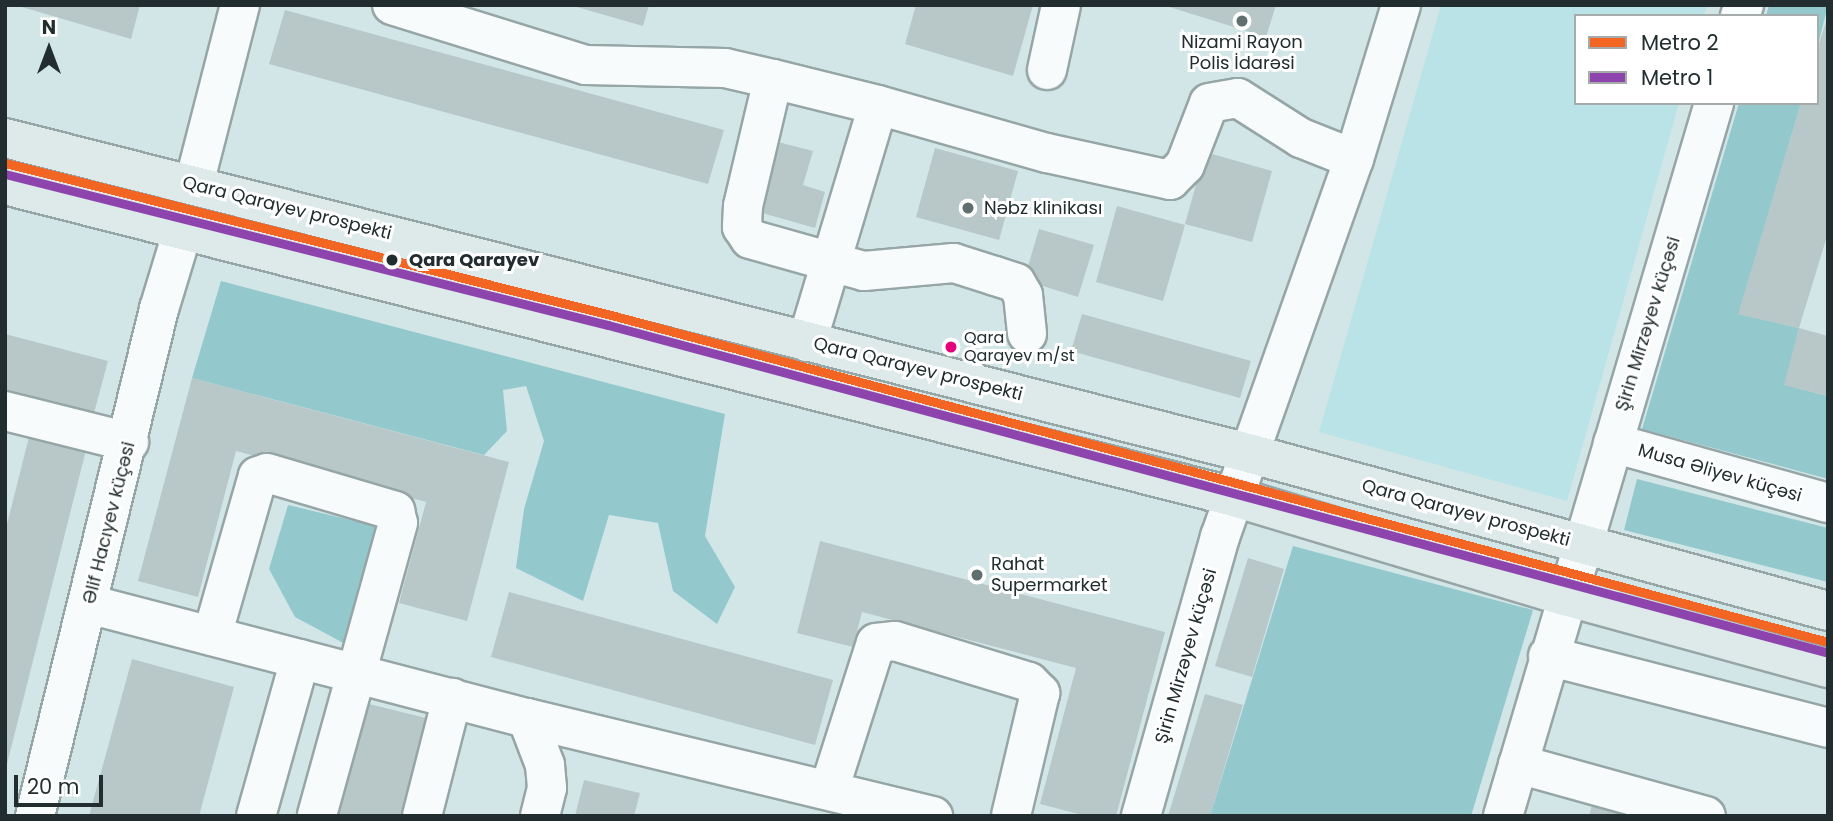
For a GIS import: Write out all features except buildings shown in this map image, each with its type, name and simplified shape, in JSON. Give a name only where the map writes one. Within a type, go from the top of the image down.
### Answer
[{"type":"main road","name":"Qara Qarayev prospekti","points":[[5,138],[1248,453],[1828,611]]},
{"type":"main road","points":[[5,185],[1234,497],[1821,671]]},
{"type":"street","points":[[194,184],[240,5]]},
{"type":"street","points":[[392,5],[586,65],[725,68],[878,105],[1046,153],[1170,180],[1185,165],[1209,103],[1238,98],[1301,138],[1354,159]]},
{"type":"street","points":[[1046,70],[1061,5]]},
{"type":"street","name":"Şirin Mirzəyev küçəsi","points":[[1141,816],[1248,453],[1354,159],[1401,5]]},
{"type":"street","points":[[773,79],[742,227],[750,239],[864,271],[954,263],[995,275],[1016,283],[1023,295],[1027,334]]},
{"type":"street","points":[[807,342],[878,105]]},
{"type":"street","name":"Şirin Mirzəyev küçəsi","points":[[1548,656],[1713,105]]},
{"type":"street","name":"Əlif Hacıyev küçəsi","points":[[35,816],[129,442],[159,309],[183,230]]},
{"type":"street","points":[[5,411],[129,442]]},
{"type":"street","name":"Musa Əliyev küçəsi","points":[[1613,443],[1828,503]]},
{"type":"street","points":[[212,636],[258,477],[267,473],[395,511],[398,523],[317,816]]},
{"type":"street","points":[[88,604],[527,718],[933,816]]},
{"type":"street","points":[[829,790],[876,643],[895,640],[1029,682],[1040,693],[1011,816]]},
{"type":"street","points":[[1503,816],[1548,656],[1828,728]]},
{"type":"street","points":[[256,816],[300,659]]},
{"type":"street","points":[[422,816],[452,698]]},
{"type":"street","points":[[527,718],[545,765],[547,788],[540,816]]},
{"type":"street","points":[[1518,764],[1706,816]]},
{"type":"shaded area","points":[[1441,5],[1707,5],[1705,14],[1574,14],[1574,105],[1678,105],[1567,501],[1319,432]]},
{"type":"shaded area","points":[[1769,5],[1828,5],[1819,41],[1819,14],[1767,14]]},
{"type":"shaded area","points":[[1738,105],[1800,105],[1739,314],[1799,328],[1785,385],[1828,396],[1828,479],[1642,429]]},
{"type":"shaded area","points":[[221,281],[725,414],[705,536],[735,587],[717,624],[673,591],[658,523],[609,515],[583,601],[516,568],[524,509],[544,441],[526,386],[503,390],[507,431],[484,455],[192,378]]},
{"type":"shaded area","points":[[1637,479],[1828,528],[1828,582],[1624,530]]},
{"type":"shaded area","points":[[288,505],[380,527],[349,646],[295,617],[269,569]]},
{"type":"shaded area","points":[[1293,546],[1533,610],[1471,816],[1210,816]]},
{"type":"metro line","name":"2","points":[[5,163],[611,315],[1828,642]]},
{"type":"metro line","name":"1","points":[[5,174],[608,325],[1825,652]]},
{"type":"place","name":"Nizami Rayon Polis İdarəsi","points":[[1242,21]]},
{"type":"place","name":"Nəbz klinikası","points":[[968,208]]},
{"type":"place","name":"Qara Qarayev","points":[[392,260]]},
{"type":"place","name":"Qara Qarayev m/st","points":[[951,347]]},
{"type":"place","name":"Rahat Supermarket","points":[[977,575]]}]
